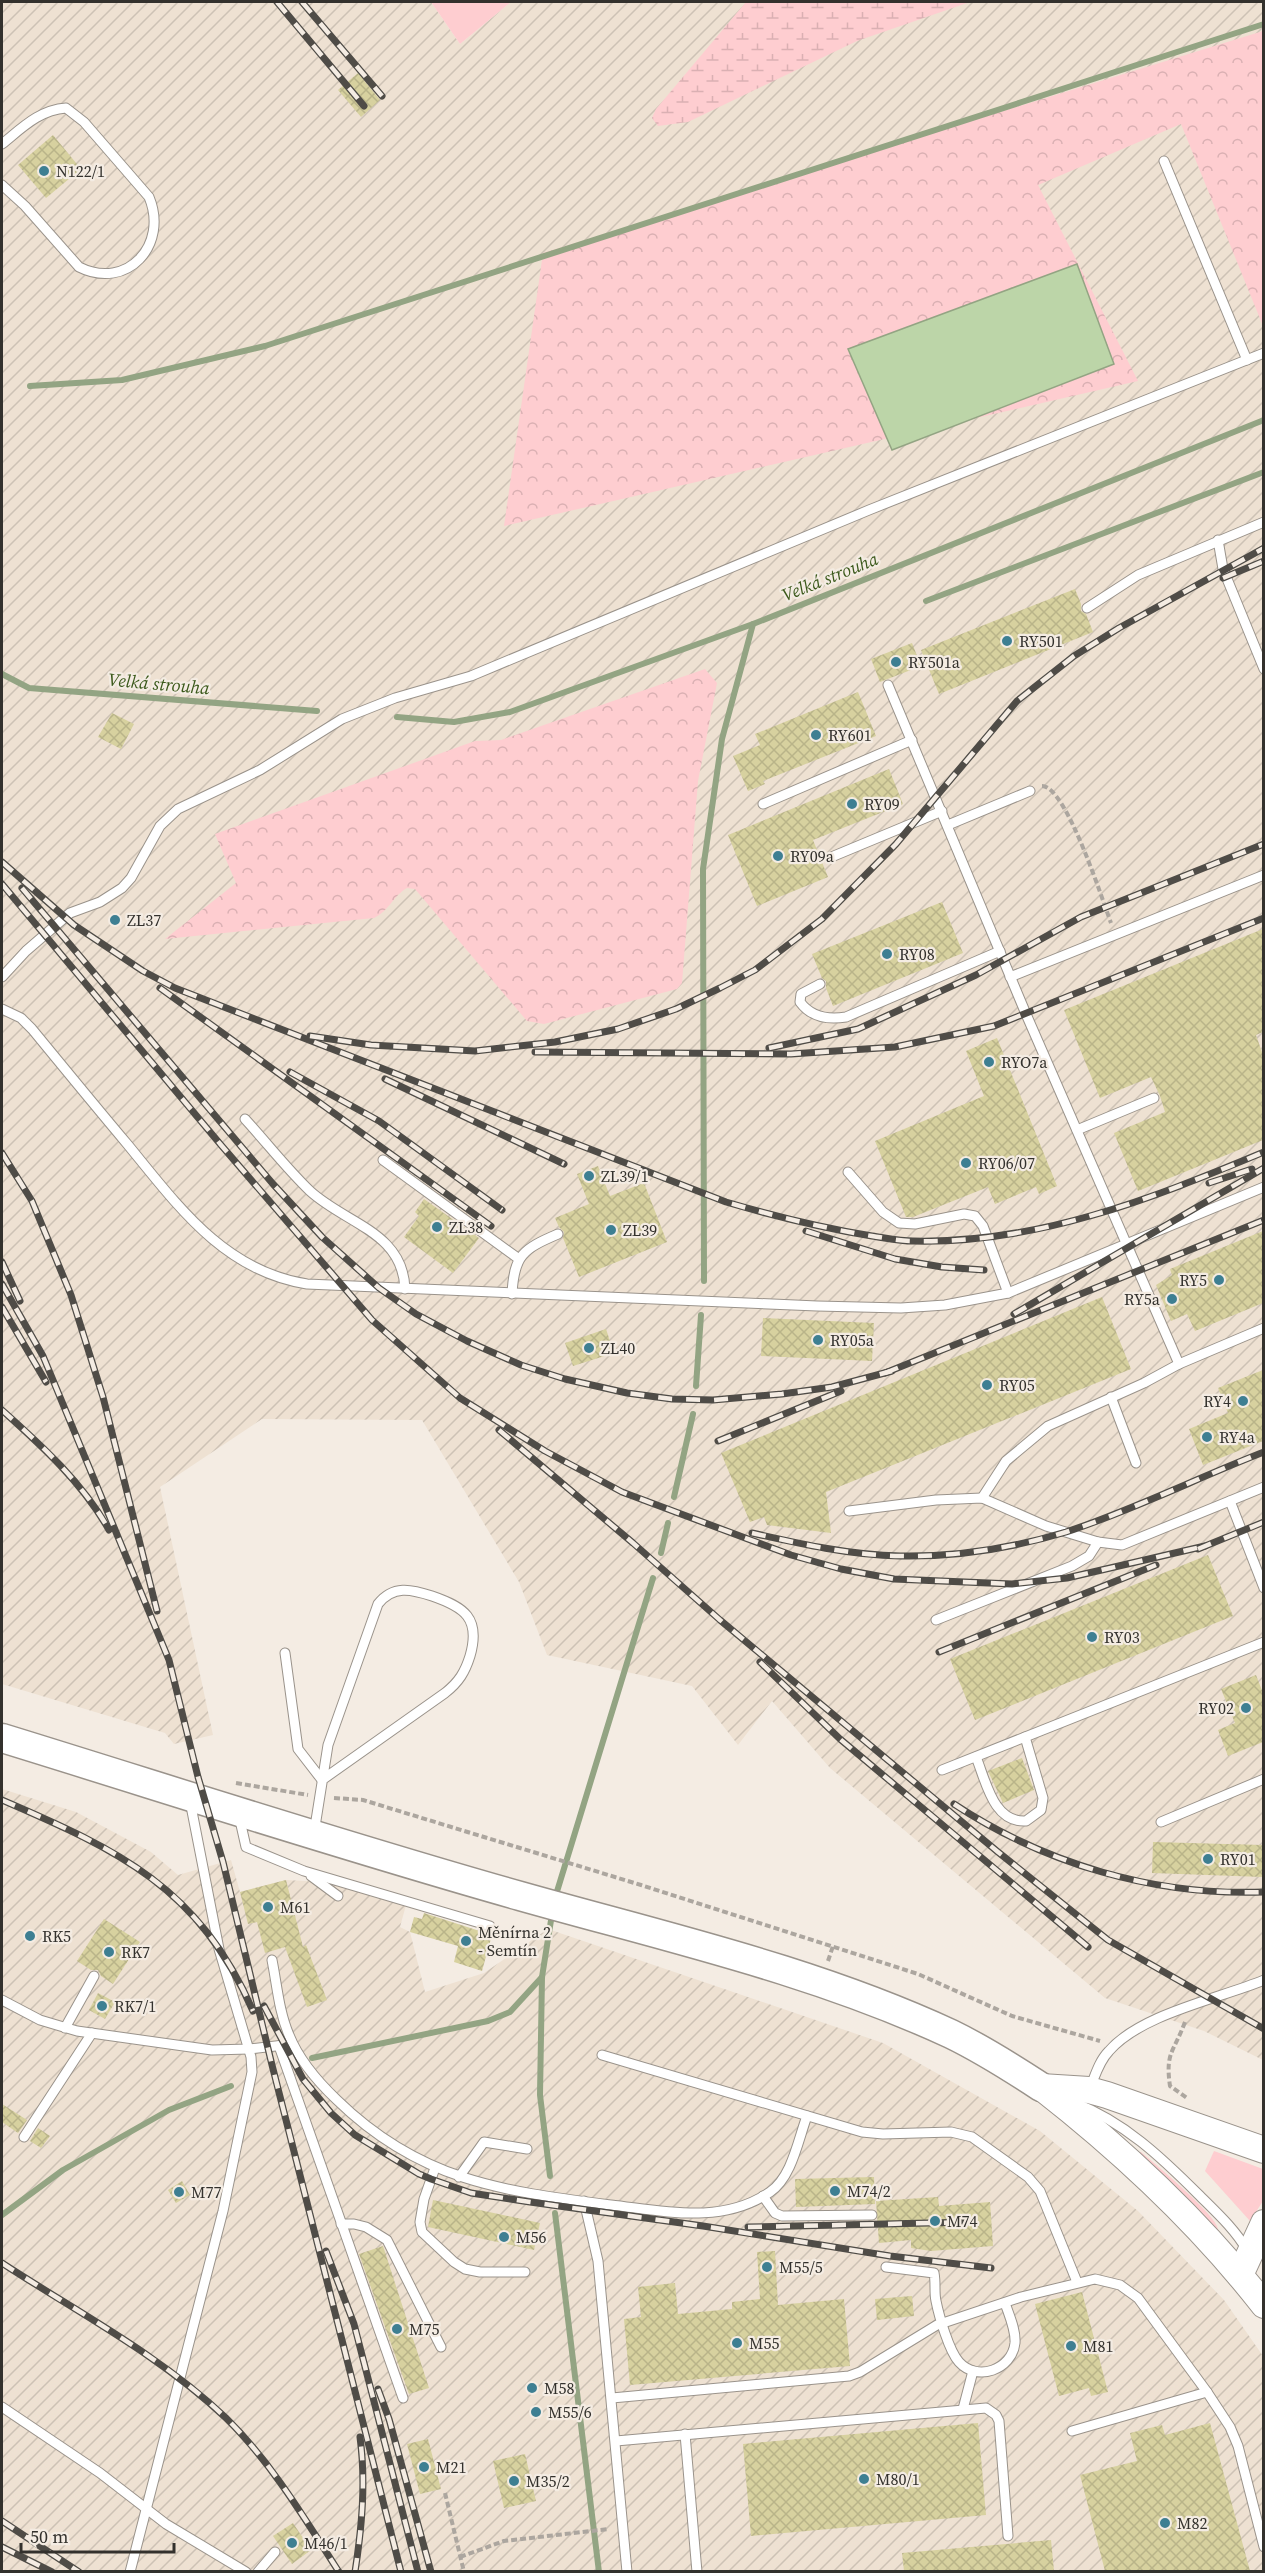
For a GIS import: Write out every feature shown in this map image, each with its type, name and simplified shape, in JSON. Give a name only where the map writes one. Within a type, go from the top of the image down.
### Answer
[{"type":"main road","points":[[2,1738],[517,1896],[821,1982],[951,2034],[995,2057],[1041,2087],[1118,2150],[1203,2234],[1244,2265],[1263,2305]]},
{"type":"main road","points":[[1041,2087],[1089,2090],[1263,2150]]},
{"type":"main road","points":[[1244,2265],[1263,2223]]},
{"type":"lane","points":[[2,144],[40,114],[53,109],[66,108],[84,122],[149,197],[155,211],[156,225],[152,240],[144,255],[132,265],[105,274],[91,273],[79,267],[25,206],[2,185]]},
{"type":"lane","points":[[1164,161],[1247,360]]},
{"type":"lane","points":[[2,977],[26,951],[70,913],[100,902],[122,888],[131,878],[160,826],[178,809],[260,770],[342,718],[394,698],[489,669],[869,510],[1263,353]]},
{"type":"lane","points":[[1087,608],[1138,575],[1263,522]]},
{"type":"lane","points":[[1218,540],[1223,569],[1263,669]]},
{"type":"lane","points":[[888,685],[1010,977],[1179,1364]]},
{"type":"lane","points":[[762,804],[912,740]]},
{"type":"lane","points":[[948,825],[1030,791]]},
{"type":"lane","points":[[829,858],[942,811]]},
{"type":"lane","points":[[1010,977],[1263,875]]},
{"type":"lane","points":[[820,984],[801,994],[802,1005],[824,1018],[846,1017],[1000,951]]},
{"type":"lane","points":[[2,1009],[21,1018],[32,1029],[200,1229],[234,1257],[264,1272],[295,1282],[512,1294],[901,1308],[967,1302],[1008,1293],[1263,1188]]},
{"type":"lane","points":[[1077,1130],[1154,1098]]},
{"type":"lane","points":[[245,1119],[313,1193],[363,1226],[391,1248],[403,1267],[405,1289]]},
{"type":"lane","points":[[383,1160],[519,1259]]},
{"type":"lane","points":[[848,1172],[883,1212],[898,1223],[915,1224],[964,1214],[975,1216],[983,1226],[1008,1293]]},
{"type":"lane","points":[[512,1294],[514,1269],[519,1259],[532,1246],[558,1234]]},
{"type":"lane","points":[[982,1498],[1006,1461],[1034,1435],[1065,1417],[1263,1328]]},
{"type":"lane","points":[[1111,1397],[1136,1463]]},
{"type":"lane","points":[[849,1511],[936,1500],[982,1498],[1046,1526],[1098,1542],[1122,1545],[1263,1487]]},
{"type":"lane","points":[[1230,1501],[1263,1588]]},
{"type":"lane","points":[[936,1620],[1072,1566],[1089,1556],[1098,1542]]},
{"type":"lane","points":[[314,1834],[322,1780],[332,1731],[378,1604],[390,1593],[408,1589],[461,1608],[470,1621],[475,1638],[461,1679],[445,1693],[322,1780]]},
{"type":"lane","points":[[942,1770],[1263,1642]]},
{"type":"lane","points":[[285,1653],[298,1749],[322,1780]]},
{"type":"lane","points":[[976,1756],[998,1810],[1012,1819],[1026,1821],[1041,1810],[1043,1798],[1025,1737]]},
{"type":"lane","points":[[1161,1822],[1263,1779]]},
{"type":"lane","points":[[130,2571],[223,2211],[245,2115],[252,2072],[249,2049],[219,1949],[189,1796]]},
{"type":"lane","points":[[238,1811],[246,1847],[304,1872],[490,1926]]},
{"type":"lane","points":[[304,1872],[338,1896]]},
{"type":"lane","points":[[272,1960],[285,2025],[292,2044],[314,2076],[355,2117],[404,2152],[459,2177],[494,2186],[584,2201],[706,2215],[763,2196],[777,2186],[784,2178],[807,2116]]},
{"type":"lane","points":[[65,2028],[94,1976]]},
{"type":"lane","points":[[1089,2090],[1102,2060],[1116,2044],[1150,2023],[1263,1980]]},
{"type":"lane","points":[[2,2000],[40,2020],[92,2033],[200,2049],[249,2049],[292,2044]]},
{"type":"lane","points":[[24,2137],[92,2033]]},
{"type":"lane","points":[[279,2046],[403,2398]]},
{"type":"lane","points":[[602,2055],[872,2133],[951,2132],[972,2136],[1028,2177],[1040,2191],[1077,2282]]},
{"type":"lane","points":[[459,2177],[484,2142],[526,2149]]},
{"type":"lane","points":[[435,2168],[424,2199],[420,2222],[422,2232],[454,2262],[465,2269],[525,2272]]},
{"type":"lane","points":[[763,2196],[775,2213],[782,2216],[873,2215]]},
{"type":"lane","points":[[584,2201],[598,2261],[627,2571]]},
{"type":"lane","points":[[341,2224],[354,2224],[366,2228],[387,2240],[441,2347]]},
{"type":"lane","points":[[886,2267],[934,2273],[936,2302],[954,2356],[959,2363],[973,2371],[997,2369],[1004,2365],[1013,2352],[1014,2336],[1005,2303]]},
{"type":"lane","points":[[612,2398],[849,2376],[860,2372],[929,2329],[943,2323],[1077,2282],[1107,2280],[1129,2290],[1208,2392],[1230,2427],[1238,2446],[1263,2547]]},
{"type":"lane","points":[[963,2409],[973,2371]]},
{"type":"lane","points":[[1072,2431],[1208,2392]]},
{"type":"lane","points":[[2,2407],[100,2473],[175,2531],[246,2571]]},
{"type":"lane","points":[[616,2440],[986,2408],[996,2415],[999,2421],[1008,2535]]},
{"type":"lane","points":[[685,2434],[697,2571]]},
{"type":"lane","points":[[258,2571],[275,2552]]},
{"type":"path","points":[[1030,791],[1045,786],[1052,789],[1066,808],[1116,934]]},
{"type":"path","points":[[231,1783],[320,1797],[363,1800],[918,1974],[1033,2023],[1116,2044]]},
{"type":"path","points":[[1189,2008],[1168,2058],[1168,2070],[1170,2086],[1189,2099]]},
{"type":"path","points":[[445,2493],[464,2571]]},
{"type":"path","points":[[460,2557],[504,2541],[608,2529]]},
{"type":"shaded area","points":[[2,2],[431,2],[460,44],[511,2],[1263,2],[1263,2060],[1204,2031],[1105,1998],[830,1768],[772,1701],[738,1745],[692,1686],[547,1655],[519,1582],[422,1420],[262,1419],[160,1487],[213,1735],[174,1744],[165,1733],[2,1684]]},
{"type":"shaded area","points":[[1077,264],[1114,364],[892,450],[848,349]]},
{"type":"shaded area","points":[[2,1789],[76,1812],[151,1852],[178,1875],[231,1860],[240,1892],[286,1880],[324,1882],[406,1905],[400,1927],[410,1932],[425,1992],[484,1973],[548,1929],[883,2043],[1040,2131],[1138,2211],[1224,2300],[1263,2356],[1263,2571],[2,2571]]},
{"type":"green space","points":[[431,2],[511,2],[460,44]]},
{"type":"green space","points":[[746,2],[970,2],[857,41],[688,122],[658,126],[652,118],[656,109]]},
{"type":"green space","points":[[1263,31],[1263,326],[1181,124],[1038,185],[1138,381],[504,526],[543,253]]},
{"type":"green space","points":[[705,669],[717,683],[698,781],[682,983],[677,989],[544,1024],[527,1021],[415,889],[407,888],[374,918],[165,939],[236,883],[215,834],[475,741],[501,740]]},
{"type":"green space","points":[[1214,2151],[1263,2169],[1263,2201],[1250,2221],[1205,2171]]},
{"type":"green space","points":[[1136,2152],[1141,2152],[1185,2191],[1209,2214],[1218,2230]]},
{"type":"building","points":[[358,73],[380,100],[361,117],[338,90]]},
{"type":"building","name":"N122/1","points":[[53,135],[81,169],[46,198],[18,165]]},
{"type":"building","name":"RY501","points":[[1075,589],[1081,604],[1081,611],[1086,614],[1093,632],[939,694],[921,650]]},
{"type":"building","name":"RY501a","points":[[912,643],[921,666],[880,682],[871,659]]},
{"type":"building","name":"RY601","points":[[858,692],[876,736],[763,781],[765,784],[748,791],[733,756],[760,745],[755,734]]},
{"type":"building","points":[[112,713],[134,724],[121,749],[98,737]]},
{"type":"building","name":"RY09a","points":[[889,769],[903,804],[813,840],[828,877],[757,906],[728,835]]},
{"type":"building","name":"RY08","points":[[942,902],[963,953],[833,1006],[826,988],[826,981],[822,978],[812,954]]},
{"type":"building","points":[[1263,929],[1263,1032],[1256,1035],[1263,1055],[1263,1140],[1138,1191],[1114,1133],[1165,1112],[1160,1096],[1151,1077],[1100,1098],[1064,1010]]},
{"type":"building","name":"RY06/07","points":[[997,1038],[1057,1186],[1039,1194],[1036,1187],[995,1204],[988,1187],[913,1217],[906,1217],[875,1141],[984,1096],[966,1051]]},
{"type":"building","name":"ZL39","points":[[598,1166],[610,1196],[644,1183],[667,1242],[579,1277],[563,1238],[564,1232],[555,1218],[589,1204],[577,1174]]},
{"type":"building","name":"ZL38","points":[[424,1199],[479,1238],[453,1273],[404,1237],[419,1216],[415,1212]]},
{"type":"building","name":"RY5","points":[[1263,1231],[1263,1303],[1195,1331],[1187,1314],[1171,1321],[1156,1285],[1172,1275],[1170,1269]]},
{"type":"building","name":"RY05","points":[[1102,1297],[1131,1369],[826,1492],[831,1533],[767,1525],[764,1517],[750,1522],[721,1453]]},
{"type":"building","name":"RY05a","points":[[763,1318],[874,1323],[872,1361],[761,1356]]},
{"type":"building","name":"ZL40","points":[[606,1329],[614,1353],[573,1366],[565,1343]]},
{"type":"building","points":[[1263,1370],[1263,1441],[1203,1465],[1189,1429],[1228,1413],[1218,1388]]},
{"type":"building","name":"RY03","points":[[1208,1555],[1233,1616],[975,1720],[950,1659]]},
{"type":"building","name":"RY02","points":[[1256,1675],[1263,1693],[1263,1742],[1228,1756],[1218,1730],[1235,1723],[1221,1689]]},
{"type":"building","points":[[1022,1758],[1034,1790],[1003,1803],[988,1771]]},
{"type":"building","name":"RY01","points":[[1153,1842],[1263,1845],[1263,1877],[1152,1873]]},
{"type":"building","name":"M61","points":[[286,1880],[303,1947],[306,1945],[327,2000],[307,2007],[285,1947],[265,1953],[257,1922],[248,1924],[240,1892]]},
{"type":"building","name":"Měnírna 2 - Semtín","points":[[424,1913],[492,1935],[482,1971],[454,1962],[458,1946],[410,1932],[414,1917],[422,1919]]},
{"type":"building","name":"RK7","points":[[104,1919],[140,1942],[113,1984],[101,1976],[98,1970],[91,1970],[77,1961]]},
{"type":"building","name":"RK7/1","points":[[98,1993],[115,2002],[105,2019],[89,2010]]},
{"type":"building","points":[[2,2104],[27,2120],[18,2133],[2,2122]]},
{"type":"building","points":[[38,2128],[50,2136],[41,2148],[30,2141]]},
{"type":"building","name":"M74/2","points":[[874,2177],[875,2204],[796,2207],[795,2179]]},
{"type":"building","name":"M77","points":[[182,2181],[190,2195],[176,2203],[168,2190]]},
{"type":"building","name":"M74","points":[[938,2197],[939,2206],[990,2202],[993,2246],[931,2251],[911,2248],[911,2240],[879,2243],[876,2201]]},
{"type":"building","name":"M56","points":[[433,2200],[540,2223],[534,2250],[428,2227]]},
{"type":"building","name":"M75","points":[[383,2246],[429,2388],[409,2394],[359,2254]]},
{"type":"building","name":"M55","points":[[775,2251],[778,2305],[844,2299],[850,2366],[630,2385],[624,2319],[641,2317],[638,2287],[675,2283],[678,2314],[732,2309],[732,2302],[760,2299],[757,2252]]},
{"type":"building","name":"M81","points":[[1082,2292],[1108,2392],[1091,2396],[1089,2388],[1059,2396],[1035,2304]]},
{"type":"building","points":[[912,2296],[914,2316],[877,2320],[875,2299]]},
{"type":"building","name":"M80/1","points":[[978,2423],[986,2515],[751,2536],[743,2444]]},
{"type":"building","name":"M82","points":[[1210,2423],[1250,2571],[1105,2571],[1080,2475],[1137,2461],[1130,2433],[1162,2425],[1165,2435]]},
{"type":"building","name":"M21","points":[[428,2439],[441,2489],[420,2494],[407,2444]]},
{"type":"building","name":"M35/2","points":[[525,2454],[536,2501],[504,2508],[493,2461]]},
{"type":"building","name":"M46/1","points":[[293,2523],[311,2550],[292,2564],[273,2536]]},
{"type":"building","points":[[1051,2540],[1054,2571],[904,2571],[902,2553]]},
{"type":"waterway","points":[[30,386],[122,380],[265,346],[1264,24]]},
{"type":"waterway","name":"Velká strouha","points":[[397,717],[454,722],[510,712],[753,624],[1264,420]]},
{"type":"waterway","points":[[926,601],[1264,472]]},
{"type":"waterway","points":[[704,1281],[703,869],[722,739],[753,624]]},
{"type":"waterway","name":"Velká strouha","points":[[2,674],[29,688],[317,711]]},
{"type":"waterway","points":[[696,1386],[701,1315]]},
{"type":"waterway","points":[[674,1497],[693,1414]]},
{"type":"waterway","points":[[661,1553],[668,1523]]},
{"type":"waterway","points":[[555,1898],[653,1578]]},
{"type":"waterway","points":[[550,2176],[540,2095],[542,1977],[552,1914]]},
{"type":"waterway","points":[[312,2058],[488,2021],[510,2012],[542,1977]]},
{"type":"waterway","points":[[2,2215],[63,2170],[169,2110],[231,2086]]},
{"type":"waterway","points":[[555,2213],[599,2572]]},
{"type":"railway","points":[[277,2],[364,106]]},
{"type":"railway","points":[[302,2],[382,96]]},
{"type":"railway","points":[[310,1036],[371,1045],[475,1051],[555,1042],[618,1029],[676,1009],[720,988],[755,970],[822,919],[896,844],[1017,701],[1074,656],[1119,628],[1264,548]]},
{"type":"railway","points":[[1223,578],[1264,561]]},
{"type":"railway","points":[[769,1048],[858,1029],[976,975],[1081,917],[1264,844]]},
{"type":"railway","points":[[2,862],[74,925],[143,971],[175,988],[726,1202],[799,1221],[854,1233],[908,1241],[959,1240],[1004,1235],[1049,1227],[1136,1202],[1264,1152]]},
{"type":"railway","points":[[2,884],[221,1145],[372,1320],[460,1398],[545,1451],[622,1492],[791,1555],[841,1569],[894,1579],[1012,1584],[1067,1578],[1205,1546]]},
{"type":"railway","points":[[22,888],[273,1184],[322,1237],[379,1288],[416,1314],[467,1341],[521,1365],[565,1379],[627,1393],[672,1399],[713,1400],[782,1394],[832,1387],[892,1371]]},
{"type":"railway","points":[[535,1052],[791,1054],[895,1047],[994,1026],[1264,918]]},
{"type":"railway","points":[[160,988],[491,1226]]},
{"type":"railway","points":[[290,1072],[379,1121],[502,1210]]},
{"type":"railway","points":[[385,1079],[564,1164]]},
{"type":"railway","points":[[2,1153],[32,1201],[71,1295],[103,1397],[157,1611]]},
{"type":"railway","points":[[1014,1314],[1264,1168]]},
{"type":"railway","points":[[1209,1183],[1252,1169]]},
{"type":"railway","points":[[885,1373],[1264,1220]]},
{"type":"railway","points":[[806,1231],[895,1259],[942,1267],[984,1270]]},
{"type":"railway","points":[[2,1262],[20,1301]]},
{"type":"railway","points":[[2,1284],[43,1356],[169,1660],[198,1777],[223,1862],[272,2065],[401,2572]]},
{"type":"railway","points":[[2,1307],[46,1382]]},
{"type":"railway","points":[[718,1441],[841,1391]]},
{"type":"railway","points":[[2,1410],[74,1481],[87,1496],[109,1530]]},
{"type":"railway","points":[[499,1430],[720,1620],[998,1852],[1108,1940],[1264,2029]]},
{"type":"railway","points":[[752,1533],[826,1548],[881,1555],[942,1555],[1005,1547],[1046,1538],[1091,1523],[1264,1452]]},
{"type":"railway","points":[[1198,1549],[1264,1522]]},
{"type":"railway","points":[[939,1652],[1156,1565]]},
{"type":"railway","points":[[760,1662],[840,1739],[1088,1947]]},
{"type":"railway","points":[[2,1800],[83,1837],[118,1856],[151,1878],[180,1903],[207,1933],[231,1968],[253,2011]]},
{"type":"railway","points":[[954,1804],[1025,1844],[1102,1872],[1142,1882],[1182,1888],[1223,1892],[1264,1892]]},
{"type":"railway","points":[[264,2006],[303,2079],[331,2113],[355,2135],[431,2179],[471,2193],[703,2226],[890,2256],[991,2268]]},
{"type":"railway","points":[[748,2227],[973,2222]]},
{"type":"railway","points":[[326,2251],[354,2324],[418,2572]]},
{"type":"railway","points":[[2,2263],[146,2354],[201,2395],[242,2435],[273,2472],[339,2572]]},
{"type":"railway","points":[[378,2389],[389,2419],[431,2572]]},
{"type":"railway","points":[[355,2572],[362,2504],[363,2471],[360,2437]]},
{"type":"railway","points":[[2,2521],[79,2572]]},
{"type":"railway","points":[[2,2547],[52,2572]]},
{"type":"place","name":"N122/1","points":[[44,171]]},
{"type":"place","name":"RY501","points":[[1007,641]]},
{"type":"place","name":"RY501a","points":[[896,662]]},
{"type":"place","name":"RY601","points":[[816,735]]},
{"type":"place","name":"RY09","points":[[852,804]]},
{"type":"place","name":"RY09a","points":[[778,856]]},
{"type":"place","name":"ZL37","points":[[115,920]]},
{"type":"place","name":"RY08","points":[[887,954]]},
{"type":"place","name":"RYO7a","points":[[989,1062]]},
{"type":"place","name":"RY06/07","points":[[966,1163]]},
{"type":"place","name":"ZL39/1","points":[[589,1176]]},
{"type":"place","name":"ZL38","points":[[437,1227]]},
{"type":"place","name":"ZL39","points":[[611,1230]]},
{"type":"place","name":"RY5","points":[[1219,1280]]},
{"type":"place","name":"RY5a","points":[[1172,1299]]},
{"type":"place","name":"RY05a","points":[[818,1340]]},
{"type":"place","name":"ZL40","points":[[589,1348]]},
{"type":"place","name":"RY05","points":[[987,1385]]},
{"type":"place","name":"RY4","points":[[1243,1401]]},
{"type":"place","name":"RY4a","points":[[1207,1437]]},
{"type":"place","name":"RY03","points":[[1092,1637]]},
{"type":"place","name":"RY02","points":[[1246,1708]]},
{"type":"place","name":"RY01","points":[[1208,1859]]},
{"type":"place","name":"M61","points":[[268,1907]]},
{"type":"place","name":"RK5","points":[[30,1936]]},
{"type":"place","name":"Měnírna 2 - Semtín","points":[[466,1941]]},
{"type":"place","name":"RK7","points":[[109,1952]]},
{"type":"place","name":"RK7/1","points":[[102,2006]]},
{"type":"place","name":"M74/2","points":[[835,2191]]},
{"type":"place","name":"M77","points":[[179,2192]]},
{"type":"place","name":"M74","points":[[935,2221]]},
{"type":"place","name":"M56","points":[[504,2237]]},
{"type":"place","name":"M55/5","points":[[767,2267]]},
{"type":"place","name":"M75","points":[[397,2329]]},
{"type":"place","name":"M55","points":[[737,2343]]},
{"type":"place","name":"M81","points":[[1071,2346]]},
{"type":"place","name":"M58","points":[[532,2388]]},
{"type":"place","name":"M55/6","points":[[536,2412]]},
{"type":"place","name":"M21","points":[[424,2467]]},
{"type":"place","name":"M80/1","points":[[864,2479]]},
{"type":"place","name":"M35/2","points":[[514,2481]]},
{"type":"place","name":"M82","points":[[1165,2523]]},
{"type":"place","name":"M46/1","points":[[292,2543]]}]
